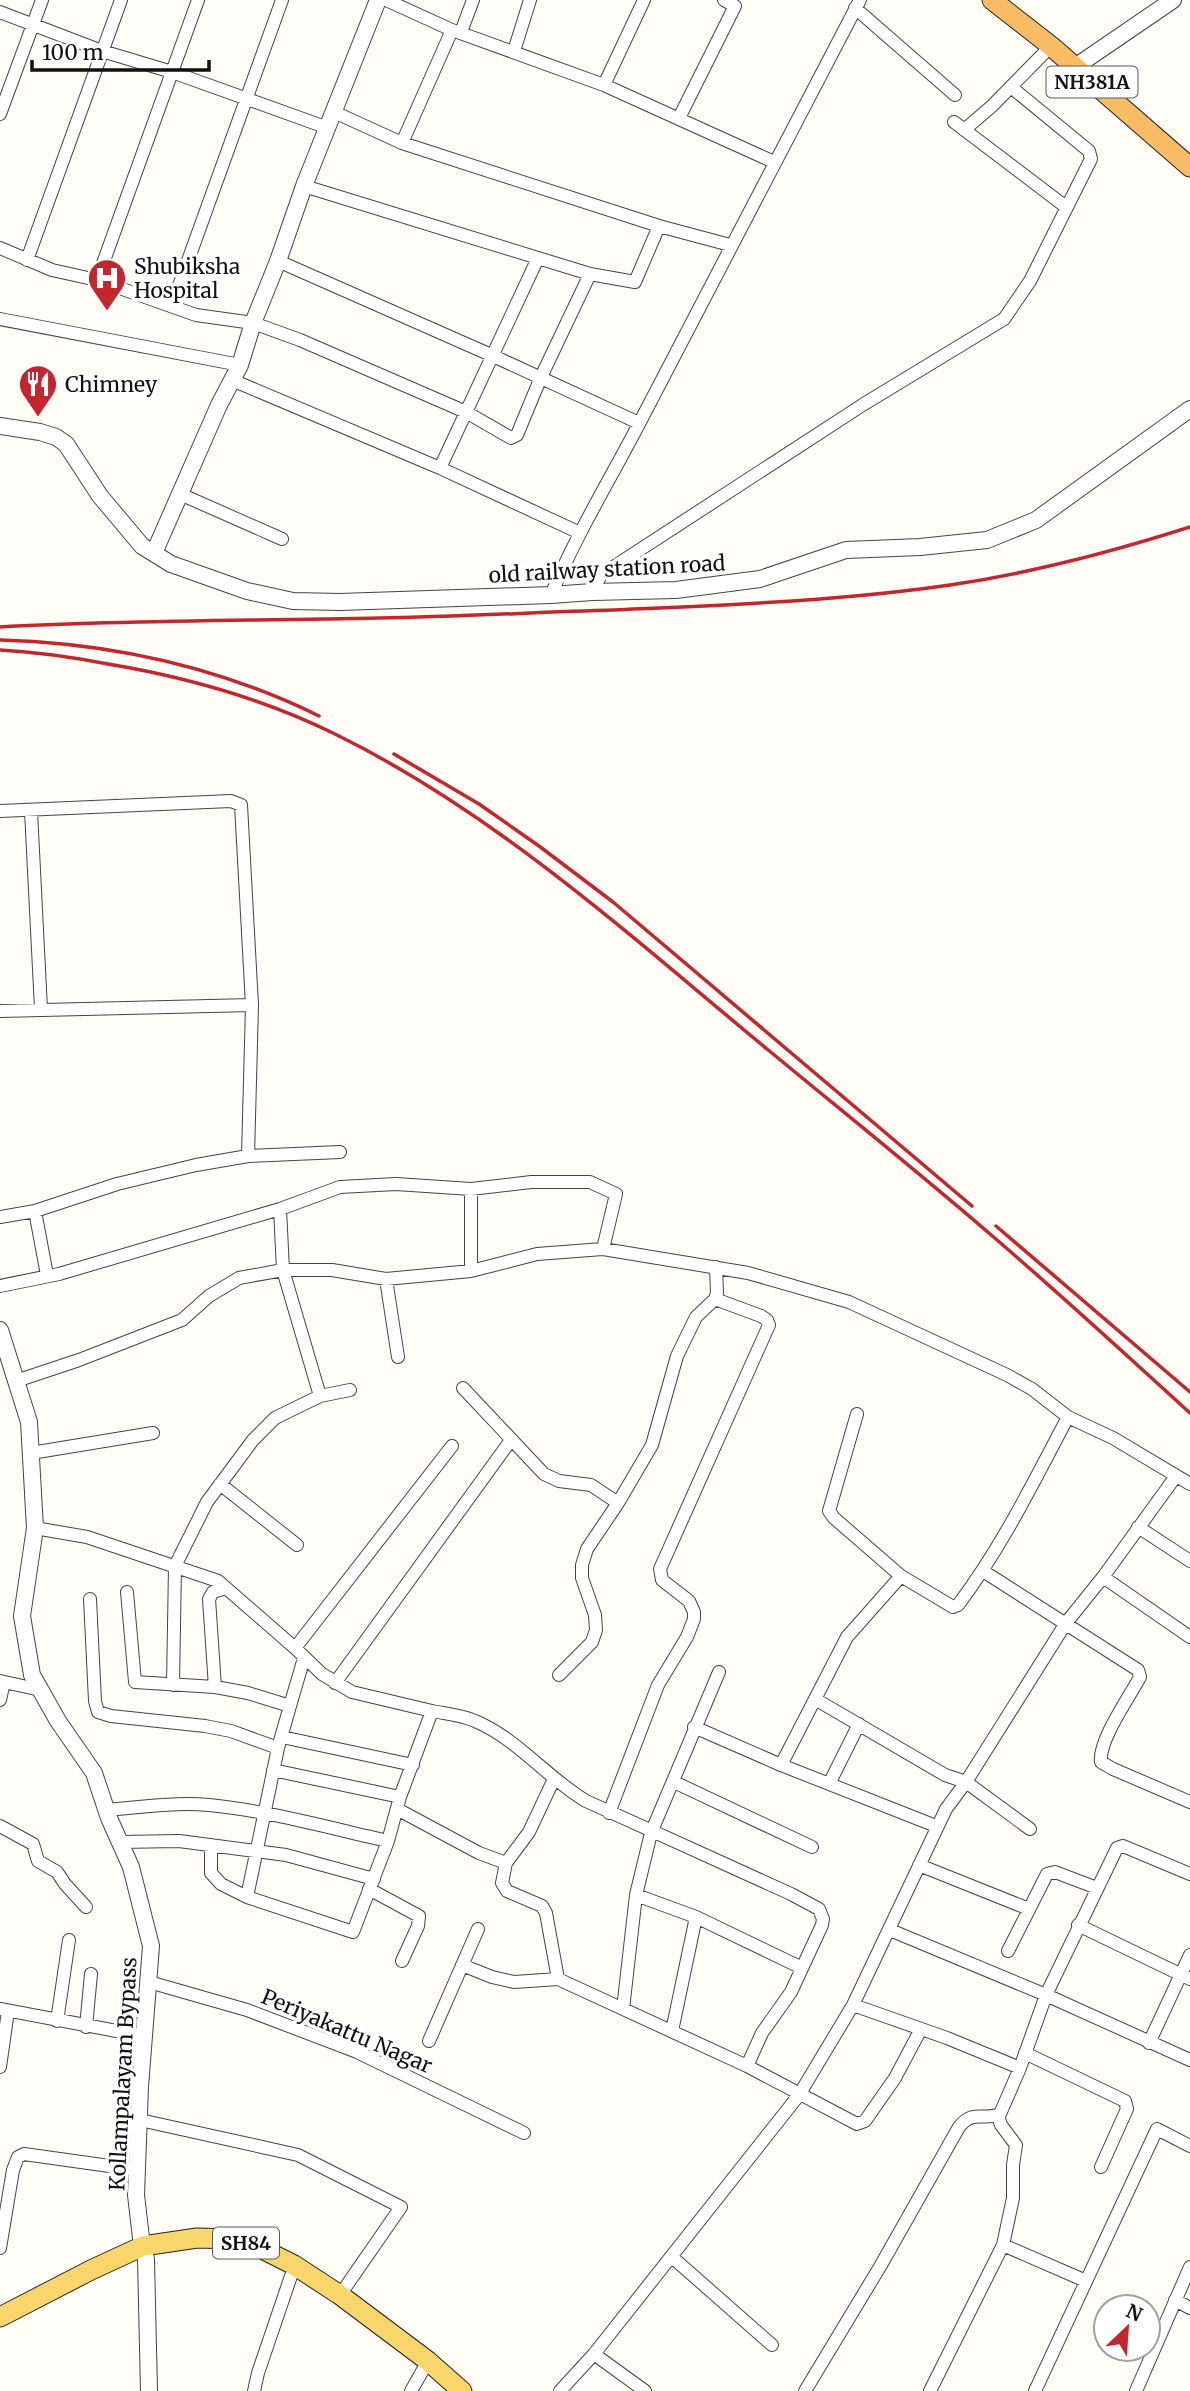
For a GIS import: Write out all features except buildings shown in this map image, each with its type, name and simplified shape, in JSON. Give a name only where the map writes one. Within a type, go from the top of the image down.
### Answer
[{"type":"highway","name":"NH381A","points":[[992,0],[1051,46],[1190,167]]},
{"type":"main road","name":"SH84","points":[[0,2317],[91,2270],[144,2252],[197,2238],[234,2239],[258,2247],[294,2265],[340,2295],[425,2366],[445,2391]]},
{"type":"main road","name":"SH84","points":[[0,2332],[99,2280],[144,2252],[229,2249],[264,2261],[291,2276],[462,2391]]},
{"type":"street","points":[[0,114],[41,0]]},
{"type":"street","points":[[27,260],[121,0]]},
{"type":"street","points":[[97,280],[198,0]]},
{"type":"street","points":[[172,305],[282,0]]},
{"type":"street","points":[[154,553],[240,365],[304,186],[378,0]]},
{"type":"street","points":[[386,0],[456,31],[604,85],[774,162]]},
{"type":"street","points":[[402,144],[473,0]]},
{"type":"street","points":[[514,51],[530,0]]},
{"type":"street","points":[[604,85],[644,0]]},
{"type":"street","points":[[679,118],[735,6],[724,0]]},
{"type":"street","points":[[1075,67],[1173,0]]},
{"type":"street","points":[[551,595],[580,533],[857,4],[955,96]]},
{"type":"street","points":[[0,12],[102,51],[247,99],[331,120],[659,226],[730,245]]},
{"type":"street","points":[[1051,46],[1011,87],[959,126],[1066,207]]},
{"type":"street","points":[[592,592],[601,575],[864,404],[1004,319],[1030,281],[1091,155],[1011,87]]},
{"type":"street","points":[[304,186],[590,274],[635,282],[659,226]]},
{"type":"street","points":[[0,248],[52,270],[97,280],[196,315],[253,323],[300,340],[466,412],[506,436],[515,438],[590,274]]},
{"type":"street","points":[[440,468],[538,258]]},
{"type":"street","points":[[278,261],[639,423]]},
{"type":"street","points":[[0,319],[240,365]]},
{"type":"street","points":[[232,380],[440,468],[580,533]]},
{"type":"street","name":"old railway station road","points":[[0,426],[40,432],[56,437],[66,444],[100,496],[142,546],[171,564],[247,591],[293,601],[340,602],[676,590],[718,586],[760,579],[846,550],[920,547],[987,540],[1037,520],[1190,409]]},
{"type":"street","points":[[180,494],[282,539]]},
{"type":"street","points":[[0,811],[231,800],[241,805],[252,1005],[248,1156]]},
{"type":"street","points":[[31,811],[41,1009]]},
{"type":"street","points":[[0,1011],[252,1005]]},
{"type":"street","points":[[0,1217],[35,1211],[117,1184],[195,1165],[248,1156],[340,1152]]},
{"type":"street","points":[[0,1286],[110,1259],[280,1209],[341,1187],[396,1184],[471,1189],[531,1182],[590,1182],[616,1194],[603,1249]]},
{"type":"street","points":[[471,1189],[471,1271]]},
{"type":"street","points":[[280,1209],[283,1270],[320,1396]]},
{"type":"street","points":[[35,1211],[47,1275]]},
{"type":"street","points":[[16,1381],[182,1320],[209,1296],[239,1278],[283,1270],[332,1270],[386,1279],[471,1271],[537,1254],[603,1249],[716,1267],[793,1285],[859,1306],[1007,1374],[1069,1417],[1113,1438],[1190,1483]]},
{"type":"street","points":[[559,1675],[592,1642],[596,1630],[595,1615],[582,1578],[582,1565],[587,1549],[652,1445],[661,1419],[670,1376],[690,1328],[700,1311],[715,1300],[718,1289],[716,1267]]},
{"type":"street","points":[[386,1279],[398,1357]]},
{"type":"street","points":[[610,1813],[658,1685],[688,1637],[694,1619],[689,1601],[662,1580],[660,1569],[769,1325],[761,1316],[715,1300]]},
{"type":"street","name":"Kollampalayam Bypass","points":[[0,1330],[29,1422],[36,1528],[22,1616],[33,1675],[58,1721],[94,1773],[131,1867],[151,1946],[136,2195],[144,2252],[149,2391]]},
{"type":"street","points":[[463,1388],[544,1474],[559,1481],[591,1485],[618,1503]]},
{"type":"street","points":[[173,1685],[175,1566],[207,1502],[263,1427],[275,1418],[320,1396],[350,1390]]},
{"type":"street","points":[[856,1414],[829,1511],[901,1576],[953,1607],[958,1605],[983,1571],[1069,1417]]},
{"type":"street","points":[[31,1453],[153,1433]]},
{"type":"street","points":[[335,1683],[511,1440]]},
{"type":"street","points":[[247,1898],[300,1653],[452,1446]]},
{"type":"street","points":[[560,2391],[594,2354],[799,2095],[853,2005],[936,1826],[1066,1623],[1177,1476]]},
{"type":"street","points":[[220,1485],[297,1545]]},
{"type":"street","points":[[1138,1527],[1190,1561]]},
{"type":"street","points":[[36,1528],[86,1536],[218,1581],[321,1674],[335,1683],[352,1692],[469,1718],[484,1725],[511,1742],[569,1791],[652,1833],[818,1909],[823,1919],[822,1925],[800,1967],[791,1992],[762,2033],[747,2066]]},
{"type":"street","points":[[983,1571],[1134,1667],[1141,1675],[1107,1738],[1101,1753],[1103,1764],[1190,1802]]},
{"type":"street","points":[[781,1765],[847,1637],[901,1576]]},
{"type":"street","points":[[1103,1577],[1190,1637]]},
{"type":"street","points":[[215,1687],[209,1599],[213,1592],[226,1588]]},
{"type":"street","points":[[127,1592],[135,1682],[215,1687],[248,1693],[290,1706]]},
{"type":"street","points":[[90,1599],[95,1701],[98,1712],[111,1716],[205,1726],[280,1743],[413,1765]]},
{"type":"street","points":[[623,2009],[636,1895],[652,1833],[719,1672]]},
{"type":"street","points":[[0,1700],[2,1682],[41,1690]]},
{"type":"street","points":[[815,1699],[945,1774],[966,1782],[1030,1829]]},
{"type":"street","points":[[211,1845],[211,1873],[221,1884],[247,1898],[353,1932],[388,1841],[398,1803],[432,1711]]},
{"type":"street","points":[[829,1784],[859,1724]]},
{"type":"street","points":[[694,1727],[781,1765],[936,1826]]},
{"type":"street","points":[[273,1770],[398,1803],[479,1853],[506,1863]]},
{"type":"street","points":[[554,1779],[529,1832],[506,1863],[502,1878],[503,1886],[513,1894],[539,1903],[546,1913],[558,1979]]},
{"type":"street","points":[[674,1782],[812,1847]]},
{"type":"street","points":[[107,1810],[156,1805],[206,1805],[265,1813],[388,1841]]},
{"type":"street","points":[[0,1826],[33,1844],[38,1861],[57,1872],[86,1907]]},
{"type":"street","points":[[120,1842],[179,1841],[286,1855],[372,1884],[419,1916],[418,1926],[402,1961]]},
{"type":"street","points":[[805,2391],[881,2265],[959,2127],[972,2117],[1000,2115],[1046,1995],[1116,1851],[1121,1845],[1190,1874]]},
{"type":"street","points":[[919,1865],[1029,1909]]},
{"type":"street","points":[[1008,1951],[1044,1878],[1050,1872],[1097,1888]]},
{"type":"street","points":[[636,1895],[696,1917],[800,1967]]},
{"type":"street","points":[[672,2031],[696,1917]]},
{"type":"street","points":[[1078,1925],[1186,1977]]},
{"type":"street","points":[[429,2041],[478,1928]]},
{"type":"street","points":[[890,1930],[1046,1995],[1190,2060]]},
{"type":"street","points":[[57,2021],[69,1940]]},
{"type":"street","points":[[1149,2043],[1186,1977],[1190,1955]]},
{"type":"street","points":[[462,1965],[513,1982],[558,1979],[747,2066],[853,2123],[862,2123],[895,2078],[921,2029]]},
{"type":"street","points":[[86,2026],[91,1973]]},
{"type":"street","name":"Periyakattu Nagar","points":[[149,1982],[247,2010],[357,2052],[524,2133]]},
{"type":"street","points":[[853,2005],[1020,2068]]},
{"type":"street","points":[[0,2067],[4,2010],[144,2036]]},
{"type":"street","points":[[1026,2053],[1125,2101],[1127,2109],[1101,2167]]},
{"type":"street","points":[[930,2391],[1003,2245],[1013,2198],[1016,2145],[1001,2125],[998,2116]]},
{"type":"street","points":[[140,2120],[298,2155],[401,2207],[340,2295]]},
{"type":"street","points":[[1035,2391],[1157,2129],[1190,2146]]},
{"type":"street","points":[[0,2248],[13,2170],[18,2157],[24,2154],[138,2170]]},
{"type":"street","points":[[1003,2245],[1086,2281]]},
{"type":"street","points":[[672,2257],[772,2345]]},
{"type":"street","points":[[1136,2391],[1190,2267]]},
{"type":"street","points":[[254,2391],[291,2276]]},
{"type":"street","points":[[1175,2300],[1190,2308]]},
{"type":"street","points":[[594,2354],[645,2391]]},
{"type":"street","points":[[411,2391],[425,2366]]},
{"type":"railway","points":[[0,627],[438,617],[824,599],[950,585],[1011,574],[1101,553],[1190,527]]},
{"type":"railway","points":[[0,640],[83,646],[164,661],[243,684],[319,716]]},
{"type":"railway","points":[[0,650],[68,657],[137,669],[253,700],[335,734],[451,801],[506,839],[613,921],[907,1164],[1041,1278],[1190,1413]]},
{"type":"railway","points":[[394,754],[479,804],[613,902],[972,1206]]},
{"type":"railway","points":[[996,1226],[1190,1392]]},
{"type":"place","name":"Shubiksha Hospital","points":[[107,312]]},
{"type":"place","name":"Chimney","points":[[38,418]]}]
